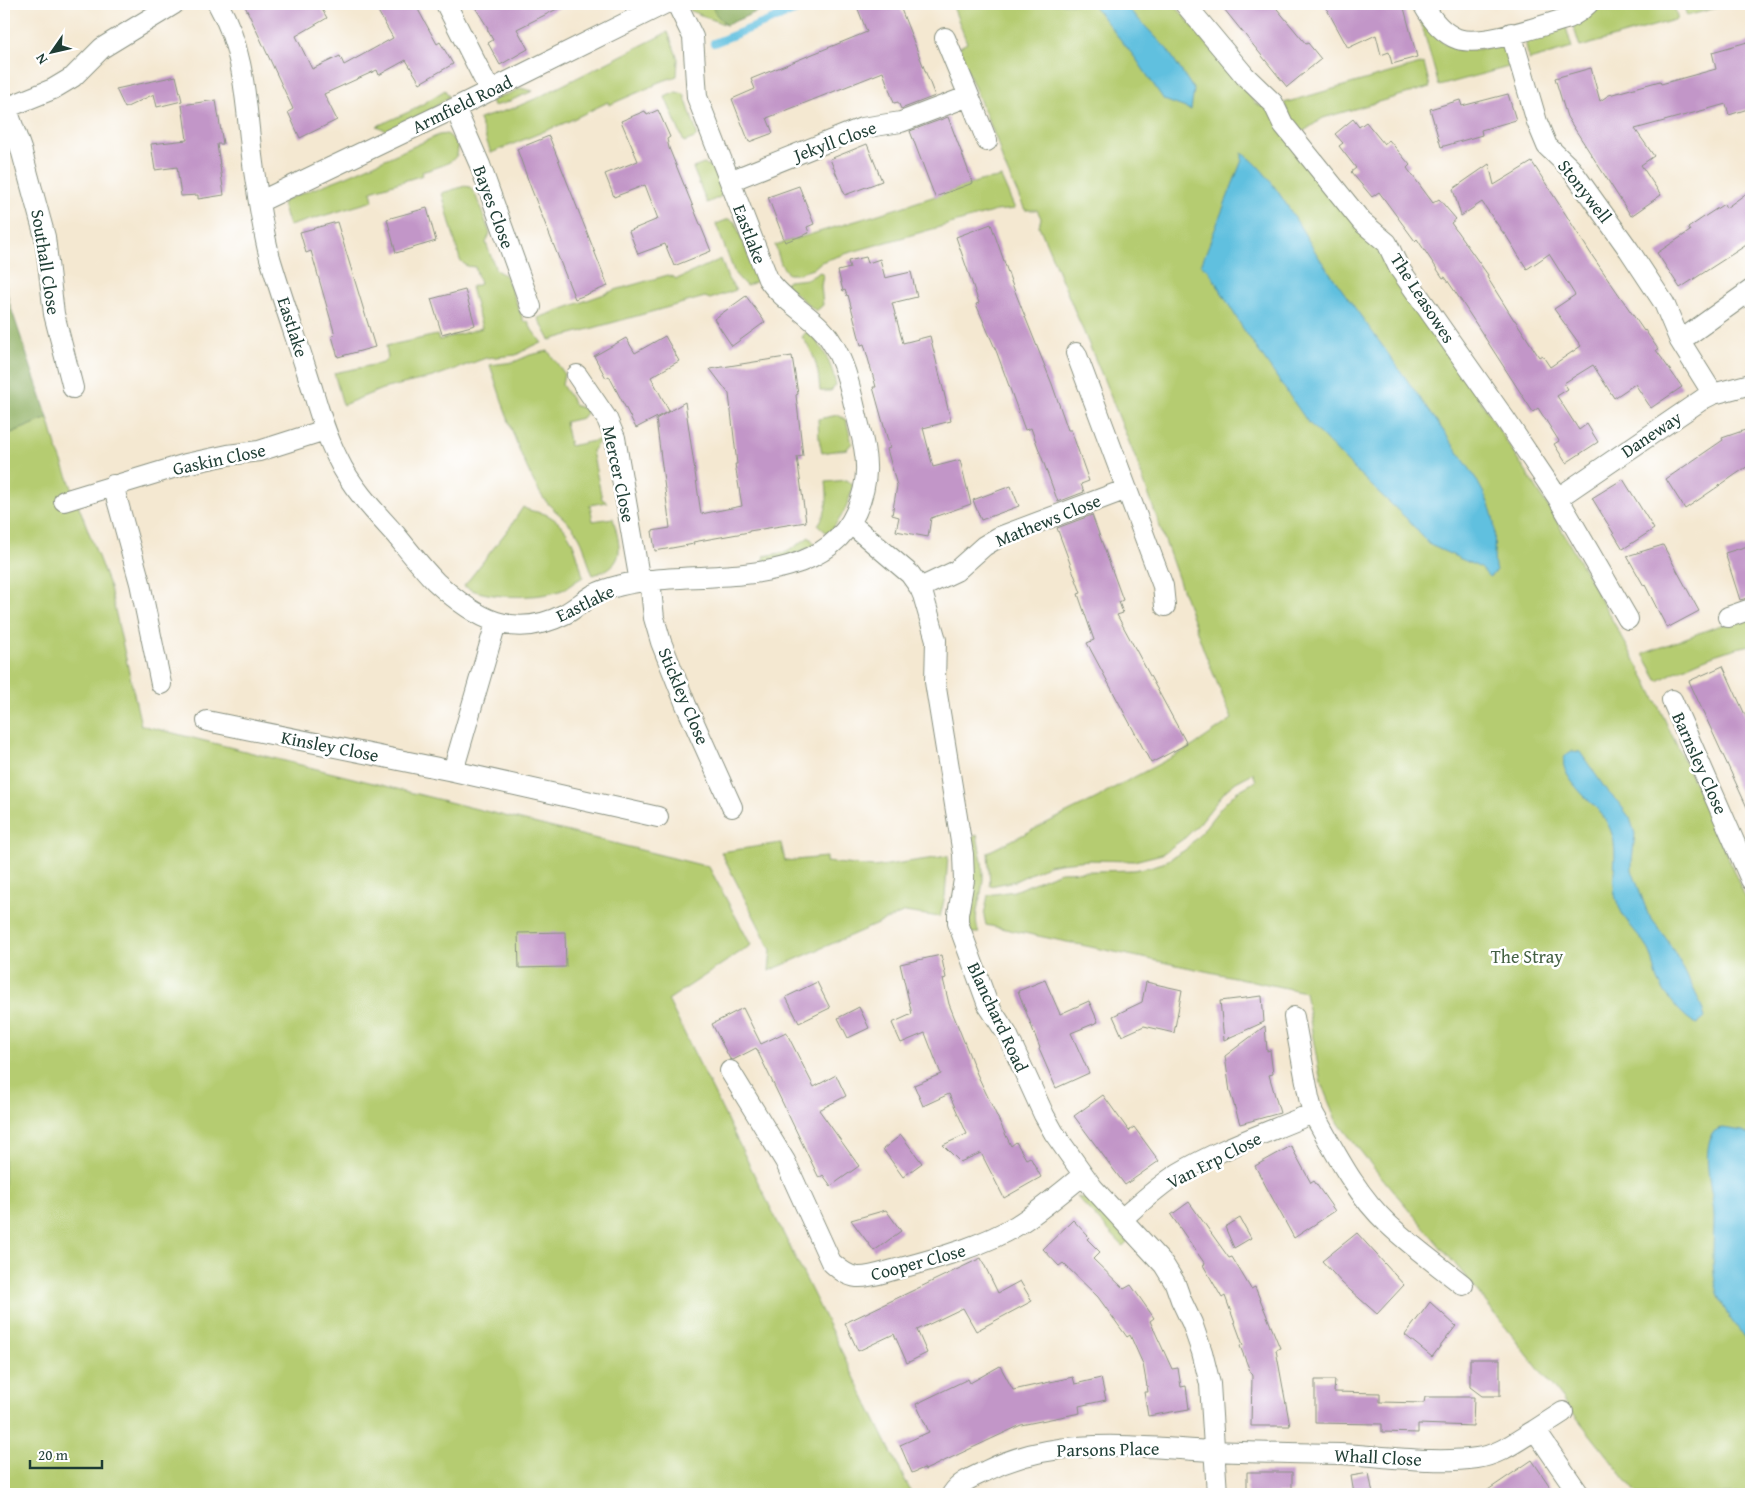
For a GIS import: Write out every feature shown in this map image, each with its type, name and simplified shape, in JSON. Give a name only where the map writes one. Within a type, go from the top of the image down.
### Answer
[{"type":"street","name":"Southall Close","points":[[73,388],[54,314],[45,237],[21,149],[5,105],[53,89],[73,77],[102,48],[174,4]]},
{"type":"street","name":"Eastlake","points":[[218,4],[235,39],[242,69],[254,173],[269,254],[325,430],[339,462],[362,496],[434,580],[463,604],[496,623],[520,627],[543,623],[564,614],[595,594],[623,584],[766,571],[799,564],[829,546],[845,531],[865,487],[866,460],[862,437],[843,368],[836,350],[827,335],[795,308],[774,288],[768,279],[696,97],[693,37],[677,4]]},
{"type":"street","points":[[446,4],[490,90]]},
{"type":"street","name":"Armfield Road","points":[[260,202],[664,4]]},
{"type":"street","name":"The Leasowes","points":[[1185,4],[1245,76],[1273,104],[1283,124],[1362,222],[1387,244],[1398,268],[1506,419],[1558,498],[1628,619]]},
{"type":"street","points":[[1423,4],[1438,25],[1450,35],[1472,41],[1569,18],[1588,4]]},
{"type":"street","name":"Stonywell","points":[[1511,33],[1537,122],[1547,146],[1571,169],[1629,250],[1664,303],[1680,341],[1713,394]]},
{"type":"street","points":[[945,38],[988,141]]},
{"type":"street","name":"Jekyll Close","points":[[730,181],[862,128],[901,122],[969,96]]},
{"type":"street","name":"Bayes Close","points":[[455,108],[480,165],[531,307]]},
{"type":"street","points":[[1680,341],[1751,290]]},
{"type":"street","points":[[1076,352],[1164,586],[1165,606]]},
{"type":"street","name":"Mercer Close","points":[[577,375],[607,419],[615,438],[645,581]]},
{"type":"street","name":"Daneway","points":[[1558,498],[1713,394],[1751,384]]},
{"type":"street","name":"Gaskin Close","points":[[64,501],[186,464],[259,451],[325,430]]},
{"type":"street","points":[[113,485],[140,583],[161,684]]},
{"type":"street","name":"Mathews Close","points":[[920,588],[956,571],[984,546],[999,537],[1127,489]]},
{"type":"street","name":"Blanchard Road","points":[[850,523],[906,570],[920,588],[936,640],[935,682],[963,854],[964,880],[958,914],[959,930],[988,1005],[1007,1034],[1044,1115],[1083,1175],[1103,1200],[1164,1265],[1175,1283],[1180,1300],[1192,1323],[1210,1384],[1217,1494]]},
{"type":"street","name":"Stickley Close","points":[[645,581],[660,642],[732,807]]},
{"type":"street","points":[[1728,617],[1751,609]]},
{"type":"street","points":[[453,771],[496,623]]},
{"type":"street","name":"Barnsley Close","points":[[1672,700],[1751,880]]},
{"type":"street","name":"Kinsley Close","points":[[207,721],[453,771],[658,817]]},
{"type":"street","points":[[1294,1017],[1309,1098],[1314,1113],[1350,1178],[1388,1224],[1463,1285]]},
{"type":"street","name":"Cooper Close","points":[[730,1071],[785,1161],[831,1262],[840,1270],[854,1277],[865,1277],[888,1271],[956,1252],[987,1241],[1029,1218],[1083,1175]]},
{"type":"street","name":"Van Erp Close","points":[[1122,1219],[1149,1195],[1178,1174],[1224,1151],[1314,1113]]},
{"type":"street","name":"Whall Close","points":[[1215,1451],[1343,1454],[1408,1460],[1477,1458],[1506,1448],[1563,1412]]},
{"type":"street","points":[[1535,1430],[1579,1494]]},
{"type":"street","name":"Parsons Place","points":[[952,1494],[968,1479],[993,1467],[1048,1450],[1080,1446],[1111,1446],[1215,1451]]},
{"type":"green space","points":[[688,4],[774,4],[726,25],[691,11]]},
{"type":"green space","points":[[711,4],[774,4],[726,25],[715,13]]},
{"type":"green space","name":"The Stray","points":[[952,4],[1174,4],[1255,103],[1269,110],[1385,254],[1387,267],[1478,397],[1551,511],[1647,682],[1703,801],[1751,910],[1751,1494],[1637,1494],[1466,1277],[1336,1120],[1321,1083],[1305,992],[986,925],[984,916],[988,895],[1014,891],[1060,872],[1134,870],[1163,863],[1185,850],[1236,792],[1256,781],[1253,773],[1236,782],[1226,790],[1186,837],[1162,854],[1134,861],[1089,860],[1059,863],[1049,865],[1015,881],[990,886],[988,852],[1099,797],[1193,746],[1232,719],[1204,651],[1137,462],[1039,226],[1041,218],[1037,210],[1025,210],[1003,162],[997,141],[958,48],[967,43]]},
{"type":"green space","points":[[1603,4],[1673,4],[1678,19],[1580,47],[1573,25],[1588,18]]},
{"type":"green space","points":[[1683,4],[1730,4],[1687,16]]},
{"type":"green space","points":[[1421,22],[1440,40],[1454,47],[1470,50],[1504,47],[1512,66],[1439,86]]},
{"type":"green space","points":[[1566,27],[1572,48],[1529,60],[1526,45],[1527,38]]},
{"type":"green space","points":[[668,32],[678,59],[677,76],[654,84],[609,105],[608,102],[567,122],[491,153],[479,119],[514,108],[537,98]]},
{"type":"green space","points":[[1424,63],[1430,87],[1323,118],[1304,131],[1295,128],[1284,103]]},
{"type":"green space","points":[[520,88],[533,91],[493,106],[491,99],[512,93]]},
{"type":"green space","points":[[445,90],[449,97],[426,113],[387,131],[377,126],[413,110]]},
{"type":"green space","points":[[676,92],[684,94],[697,133],[695,138],[684,142],[665,97]]},
{"type":"green space","points":[[447,134],[453,139],[458,152],[456,157],[446,164],[422,172],[423,175],[371,191],[373,201],[289,226],[282,204],[285,200],[347,176],[439,135]]},
{"type":"green space","points":[[704,164],[711,166],[723,191],[720,197],[707,203],[693,168]]},
{"type":"green space","points":[[1001,177],[1015,209],[996,211],[848,253],[821,262],[813,269],[797,274],[788,274],[781,264],[775,245],[979,181]]},
{"type":"green space","points":[[465,186],[470,187],[476,196],[490,233],[486,243],[496,270],[506,276],[524,322],[528,321],[542,343],[516,355],[486,358],[433,377],[382,389],[343,405],[334,373],[383,363],[388,358],[386,346],[437,335],[439,340],[482,328],[471,287],[480,284],[475,267],[466,266],[460,260],[442,193]]},
{"type":"green space","points":[[729,219],[735,222],[758,281],[746,286],[735,274],[716,224]]},
{"type":"green space","points":[[721,259],[728,279],[736,290],[710,299],[705,297],[550,340],[538,318],[615,290],[668,275],[677,279]]},
{"type":"green space","points":[[820,272],[823,275],[821,286],[823,305],[816,311],[784,284],[788,281],[808,279]]},
{"type":"green space","points":[[4,276],[9,302],[48,418],[4,436]]},
{"type":"green space","points":[[807,331],[818,343],[829,362],[836,385],[831,391],[820,391],[816,362],[802,337]]},
{"type":"green space","points":[[548,351],[564,373],[562,385],[576,406],[586,409],[586,413],[582,418],[565,422],[570,446],[599,440],[592,451],[602,499],[607,502],[590,505],[593,521],[613,518],[618,537],[619,553],[617,560],[612,566],[593,575],[579,537],[572,527],[544,499],[532,478],[512,430],[490,365],[514,362],[530,355]]},
{"type":"green space","points":[[838,415],[846,420],[852,443],[847,449],[822,453],[818,419]]},
{"type":"green space","points":[[48,418],[56,446],[110,588],[141,725],[709,867],[751,945],[668,1000],[912,1494],[4,1494],[4,436]]},
{"type":"green space","points":[[847,480],[853,485],[847,505],[841,517],[828,534],[818,525],[824,515],[826,505],[826,482]]},
{"type":"green space","points":[[523,507],[554,519],[567,532],[575,549],[583,577],[560,591],[538,595],[497,595],[464,586],[510,527]]},
{"type":"green space","points":[[809,537],[815,544],[809,548],[764,562],[764,556],[787,552]]},
{"type":"green space","points":[[1751,616],[1751,645],[1703,659],[1658,681],[1643,654],[1715,627]]},
{"type":"green space","points":[[977,835],[983,882],[976,918],[979,933],[971,933],[967,917],[969,839]]},
{"type":"green space","points":[[781,843],[785,861],[826,857],[826,862],[874,867],[948,856],[945,896],[940,917],[905,912],[769,971],[771,950],[721,852]]},
{"type":"green space","points":[[1077,1197],[1088,1199],[1092,1202],[1128,1241],[1123,1246]]},
{"type":"water","points":[[1092,4],[1124,4],[1167,49],[1194,90],[1191,110],[1164,100],[1136,59]]},
{"type":"water","points":[[1242,153],[1263,171],[1320,259],[1472,472],[1493,515],[1496,572],[1489,577],[1481,568],[1430,545],[1406,518],[1307,421],[1242,327],[1209,271],[1201,265],[1242,160]]},
{"type":"water","points":[[1572,751],[1580,752],[1607,791],[1630,818],[1635,834],[1632,870],[1648,914],[1668,941],[1701,1004],[1705,1018],[1698,1024],[1687,1018],[1665,992],[1658,980],[1649,950],[1619,907],[1614,891],[1615,850],[1612,834],[1601,814],[1579,791],[1566,773],[1565,757]]},
{"type":"water","points":[[1723,1128],[1743,1131],[1751,1135],[1751,1349],[1731,1321],[1725,1309],[1718,1293],[1714,1274],[1714,1217],[1708,1175],[1708,1154],[1712,1133]]},
{"type":"building","points":[[244,4],[319,4],[327,18],[296,36],[312,69],[340,56],[344,65],[393,38],[374,4],[415,4],[437,44],[440,42],[453,64],[420,83],[406,60],[379,75],[377,70],[324,94],[337,120],[300,138],[288,112],[293,109]]},
{"type":"building","points":[[473,4],[567,4],[517,29],[528,49],[500,65],[488,43],[493,40],[488,28]]},
{"type":"building","points":[[856,4],[899,4],[935,96],[901,109],[898,102],[894,103],[883,72],[767,118],[773,133],[749,142],[732,99],[755,89],[751,79],[867,32]]},
{"type":"building","points":[[1220,4],[1273,4],[1321,59],[1287,87]]},
{"type":"building","points":[[1324,4],[1403,4],[1417,57],[1392,64],[1389,52],[1381,55],[1376,35],[1348,48]]},
{"type":"building","points":[[1751,41],[1751,108],[1729,115],[1726,104],[1635,129],[1654,156],[1641,165],[1661,195],[1631,216],[1567,117],[1555,78],[1591,68],[1600,101],[1609,95],[1660,81],[1661,84],[1716,69],[1712,52]]},
{"type":"building","points":[[176,76],[182,101],[157,107],[154,94],[125,108],[116,89]]},
{"type":"building","points":[[1508,94],[1516,120],[1481,130],[1482,135],[1441,147],[1430,109],[1460,100],[1462,106]]},
{"type":"building","points":[[216,100],[223,144],[217,144],[224,195],[198,199],[198,195],[181,196],[177,167],[155,170],[151,144],[187,140],[182,105]]},
{"type":"building","points":[[658,110],[670,137],[667,139],[669,148],[711,251],[674,266],[665,244],[638,254],[629,231],[658,219],[645,185],[614,197],[605,174],[638,161],[621,121],[645,111],[647,115]]},
{"type":"building","points":[[948,117],[973,183],[935,197],[910,131]]},
{"type":"building","points":[[1353,119],[1359,127],[1366,122],[1384,144],[1389,140],[1410,165],[1407,168],[1433,203],[1439,199],[1456,219],[1451,223],[1488,275],[1487,277],[1539,357],[1542,355],[1550,367],[1581,346],[1554,309],[1575,295],[1549,254],[1527,269],[1482,202],[1461,216],[1453,189],[1489,164],[1494,185],[1532,162],[1593,257],[1645,330],[1658,349],[1656,350],[1682,387],[1651,408],[1635,384],[1614,398],[1593,365],[1564,383],[1568,389],[1557,396],[1579,430],[1587,424],[1598,442],[1566,463],[1554,444],[1559,441],[1538,408],[1533,412],[1458,296],[1445,277],[1443,278],[1417,239],[1415,241],[1379,192],[1372,197],[1351,172],[1356,168],[1339,146],[1343,143],[1335,134]]},
{"type":"building","points":[[549,136],[608,286],[575,299],[517,149]]},
{"type":"building","points":[[867,144],[882,181],[845,195],[830,159]]},
{"type":"building","points":[[799,186],[814,224],[807,227],[809,233],[785,242],[768,197]]},
{"type":"building","points":[[1751,190],[1751,242],[1680,288],[1657,253],[1690,231],[1688,228],[1707,215],[1724,204],[1726,208]]},
{"type":"building","points":[[427,208],[436,241],[396,253],[387,219]]},
{"type":"building","points":[[337,222],[375,347],[338,357],[332,336],[335,335],[311,251],[306,253],[300,232]]},
{"type":"building","points":[[991,224],[1012,284],[1052,384],[1068,430],[1071,430],[1089,481],[1081,484],[1084,492],[1058,502],[1031,428],[1025,430],[997,353],[976,304],[979,303],[956,237]]},
{"type":"building","points":[[866,257],[868,263],[880,259],[885,278],[911,272],[917,297],[892,303],[903,343],[930,336],[951,421],[923,428],[933,467],[960,460],[971,504],[931,518],[928,537],[896,531],[899,517],[892,515],[897,486],[887,449],[890,448],[873,387],[876,387],[864,344],[861,345],[848,295],[845,290],[843,291],[838,271],[850,268],[848,261]]},
{"type":"building","points":[[465,290],[475,325],[442,334],[431,299]]},
{"type":"building","points":[[746,296],[765,322],[732,346],[714,319]]},
{"type":"building","points":[[665,336],[679,361],[651,377],[669,411],[636,428],[609,376],[606,378],[594,356],[626,338],[635,353]]},
{"type":"building","points":[[792,356],[798,394],[796,395],[803,456],[797,457],[806,522],[749,531],[655,551],[652,531],[670,528],[656,419],[685,402],[701,514],[742,506],[735,464],[737,464],[729,394],[710,369]]},
{"type":"building","points":[[1751,428],[1751,464],[1685,509],[1666,479],[1723,440],[1722,438]]},
{"type":"building","points":[[1623,479],[1654,529],[1623,549],[1592,498]]},
{"type":"building","points":[[1011,486],[1019,506],[981,520],[973,500]]},
{"type":"building","points":[[1092,515],[1123,600],[1119,602],[1123,613],[1117,615],[1187,744],[1151,763],[1087,643],[1094,640],[1078,594],[1081,593],[1057,528]]},
{"type":"building","points":[[1663,545],[1699,611],[1667,628],[1645,585],[1627,556]]},
{"type":"building","points":[[1751,545],[1751,597],[1740,600],[1725,553]]},
{"type":"building","points":[[1723,666],[1751,728],[1751,816],[1689,681]]},
{"type":"building","points":[[565,932],[566,967],[519,968],[518,933]]},
{"type":"building","points":[[941,955],[946,978],[943,979],[949,1004],[977,1074],[1011,1146],[1016,1142],[1026,1159],[1030,1157],[1041,1177],[1004,1198],[981,1153],[960,1162],[943,1145],[967,1134],[949,1094],[923,1106],[914,1085],[941,1074],[925,1033],[901,1043],[892,1023],[912,1014],[900,964]]},
{"type":"building","points":[[1045,980],[1060,1014],[1089,1001],[1098,1022],[1071,1033],[1089,1073],[1056,1088],[1039,1049],[1018,991]]},
{"type":"building","points":[[817,982],[830,1008],[799,1023],[786,997]]},
{"type":"building","points":[[1146,982],[1182,990],[1174,1033],[1144,1026],[1122,1036],[1113,1016],[1142,1002]]},
{"type":"building","points":[[1262,996],[1264,1022],[1224,1040],[1220,1001]]},
{"type":"building","points":[[859,1007],[869,1028],[848,1038],[838,1018]]},
{"type":"building","points":[[743,1008],[761,1044],[786,1032],[814,1087],[836,1075],[846,1096],[819,1110],[859,1166],[831,1186],[823,1175],[819,1178],[756,1048],[733,1060],[730,1059],[712,1024]]},
{"type":"building","points":[[1265,1026],[1267,1051],[1270,1050],[1273,1074],[1269,1075],[1280,1113],[1240,1124],[1230,1092],[1225,1056]]},
{"type":"building","points":[[1103,1095],[1129,1131],[1134,1127],[1159,1161],[1125,1185],[1074,1116]]},
{"type":"building","points":[[901,1135],[922,1163],[903,1177],[883,1149]]},
{"type":"building","points":[[1291,1146],[1311,1183],[1314,1181],[1335,1211],[1294,1238],[1255,1166]]},
{"type":"building","points":[[1189,1202],[1229,1258],[1232,1257],[1251,1289],[1255,1287],[1280,1348],[1276,1350],[1290,1426],[1251,1426],[1252,1376],[1240,1346],[1243,1345],[1225,1296],[1222,1298],[1203,1265],[1205,1264],[1171,1215]]},
{"type":"building","points":[[886,1210],[901,1231],[874,1251],[851,1220]]},
{"type":"building","points":[[1240,1218],[1251,1238],[1234,1248],[1225,1227]]},
{"type":"building","points":[[1073,1220],[1089,1237],[1087,1239],[1100,1252],[1093,1259],[1124,1289],[1131,1285],[1154,1318],[1150,1321],[1172,1369],[1178,1368],[1181,1387],[1186,1386],[1189,1409],[1148,1416],[1144,1392],[1148,1392],[1143,1364],[1130,1335],[1127,1337],[1098,1297],[1063,1263],[1059,1266],[1043,1249]]},
{"type":"building","points":[[1357,1233],[1404,1285],[1377,1314],[1342,1283],[1322,1261]]},
{"type":"building","points":[[981,1258],[998,1293],[1020,1281],[1032,1301],[976,1331],[963,1308],[917,1330],[927,1353],[907,1363],[894,1334],[858,1351],[845,1323]]},
{"type":"building","points":[[1430,1302],[1456,1326],[1432,1357],[1405,1335]]},
{"type":"building","points":[[1470,1359],[1500,1359],[1500,1396],[1482,1396],[1470,1387]]},
{"type":"building","points":[[1000,1366],[1013,1390],[1073,1377],[1075,1384],[1101,1378],[1106,1400],[1079,1406],[1080,1413],[1021,1425],[925,1470],[924,1468],[912,1473],[900,1445],[929,1432],[916,1404],[968,1379],[970,1383]]},
{"type":"building","points":[[1315,1380],[1335,1380],[1334,1392],[1380,1393],[1380,1402],[1424,1403],[1425,1397],[1474,1397],[1473,1426],[1418,1424],[1418,1433],[1382,1432],[1382,1424],[1315,1423]]},
{"type":"building","points":[[1532,1460],[1555,1494],[1482,1494]]},
{"type":"building","points":[[1247,1472],[1292,1472],[1292,1493],[1247,1494]]},
{"type":"building","points":[[1369,1473],[1373,1494],[1354,1494],[1351,1476]]},
{"type":"waterway","points":[[714,43],[811,4]]}]
